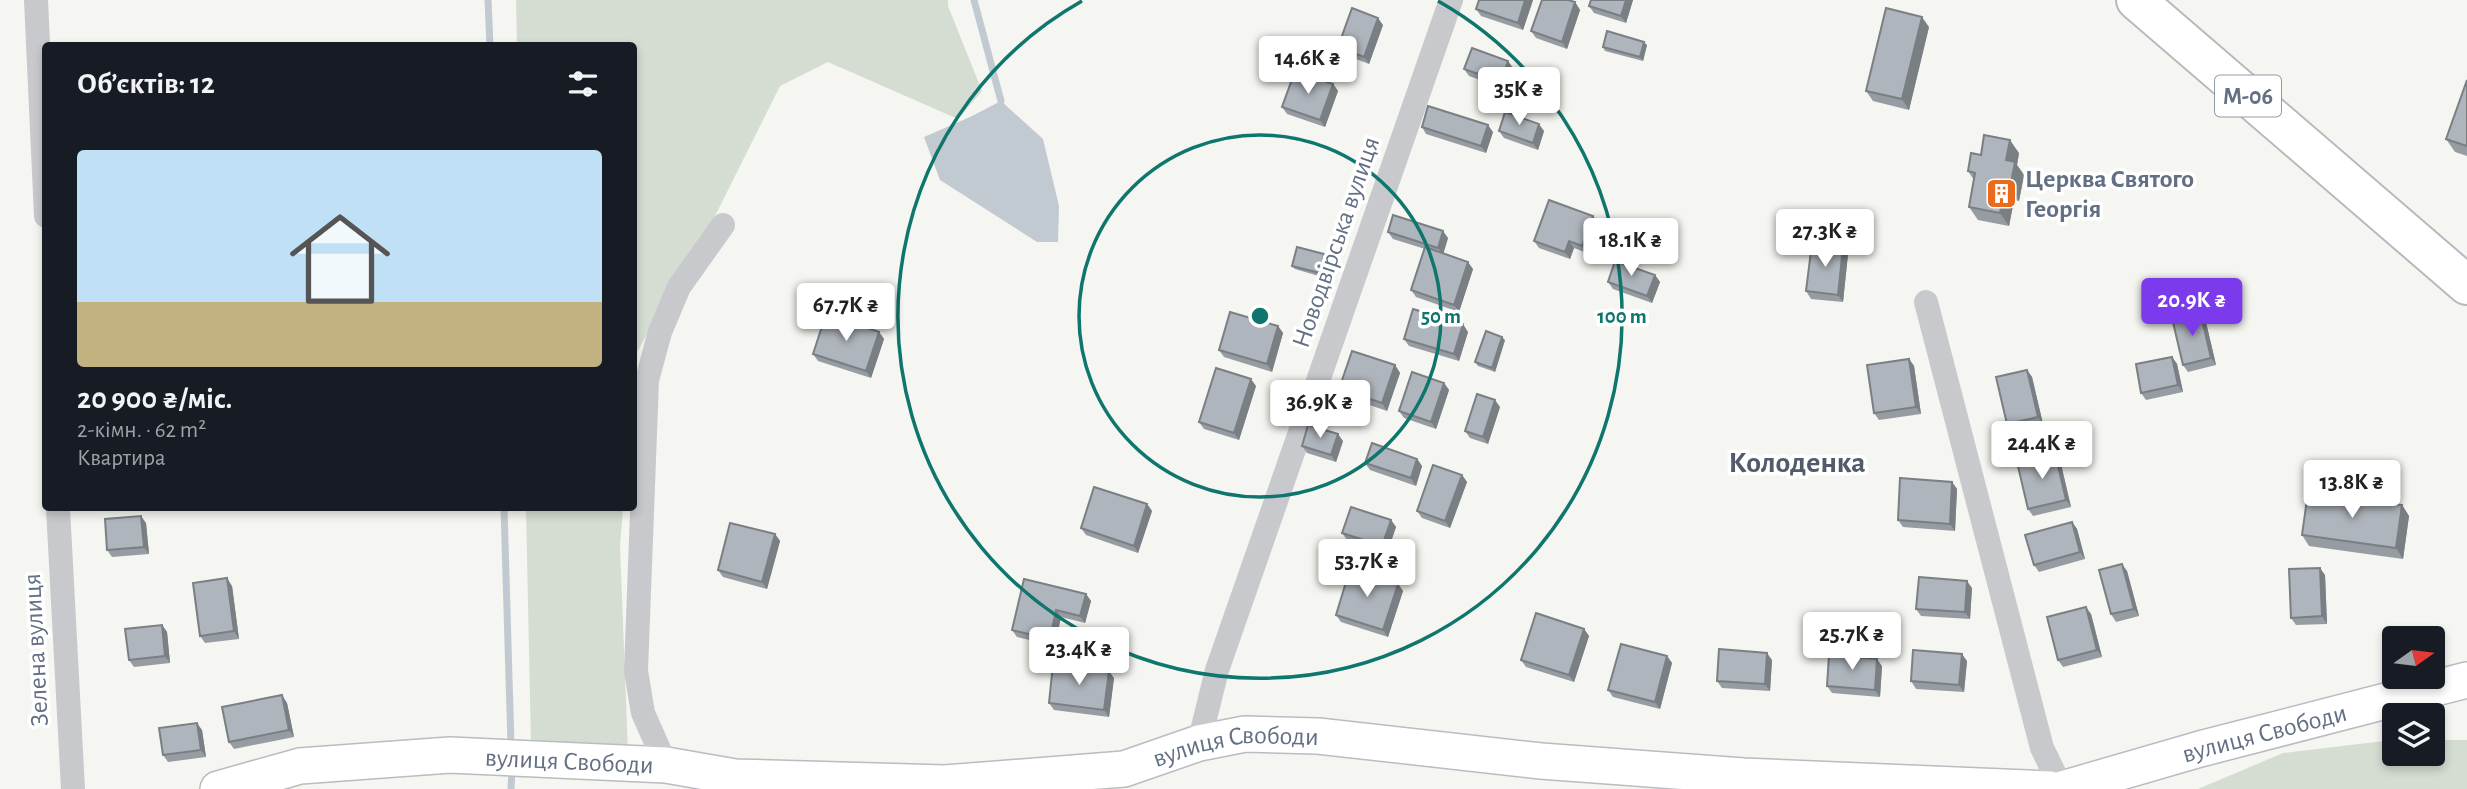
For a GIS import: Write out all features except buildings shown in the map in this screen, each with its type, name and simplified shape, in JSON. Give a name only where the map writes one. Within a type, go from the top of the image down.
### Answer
[{"type":"highway","name":"М-06","points":[[2136,0],[2467,285]]},
{"type":"main road","name":"вулиця Свободи","points":[[2062,789],[2200,749],[2467,680]]},
{"type":"main road","name":"вулиця Свободи","points":[[218,789],[300,766],[450,755],[666,765],[735,783],[945,783],[1123,779],[1199,743],[1245,734],[1318,736],[1555,762],[1743,776],[2050,789]]},
{"type":"street","points":[[36,0],[42,130]]},
{"type":"street","name":"Новодвірська вулиця","points":[[1199,743],[1217,670],[1451,0]]},
{"type":"street","points":[[666,765],[643,713],[636,671],[647,380],[660,332],[679,287],[723,225]]},
{"type":"street","points":[[1926,302],[2042,748],[2062,789]]},
{"type":"street","name":"Зелена вулиця","points":[[58,511],[73,789]]},
{"type":"shaded area","points":[[516,0],[948,0],[982,91],[958,119],[828,62],[780,86],[717,212],[637,352],[637,42],[517,42]]},
{"type":"shaded area","points":[[1001,101],[1043,139],[1059,206],[1058,242],[1037,242],[940,180],[924,137]]},
{"type":"shaded area","points":[[526,511],[623,511],[620,546],[628,753],[531,744]]},
{"type":"shaded area","points":[[2445,740],[2467,740],[2467,789],[2198,789],[2283,753],[2382,741],[2382,766],[2445,766]]},
{"type":"waterway","points":[[488,0],[490,42]]},
{"type":"waterway","points":[[974,0],[1001,101]]},
{"type":"waterway","points":[[504,511],[511,745]]},
{"type":"waterway","points":[[511,789],[512,771]]},
{"type":"place","name":"Церква Святого Георгія","points":[[2002,193]]},
{"type":"district","name":"Колоденка","points":[[1797,462]]}]
